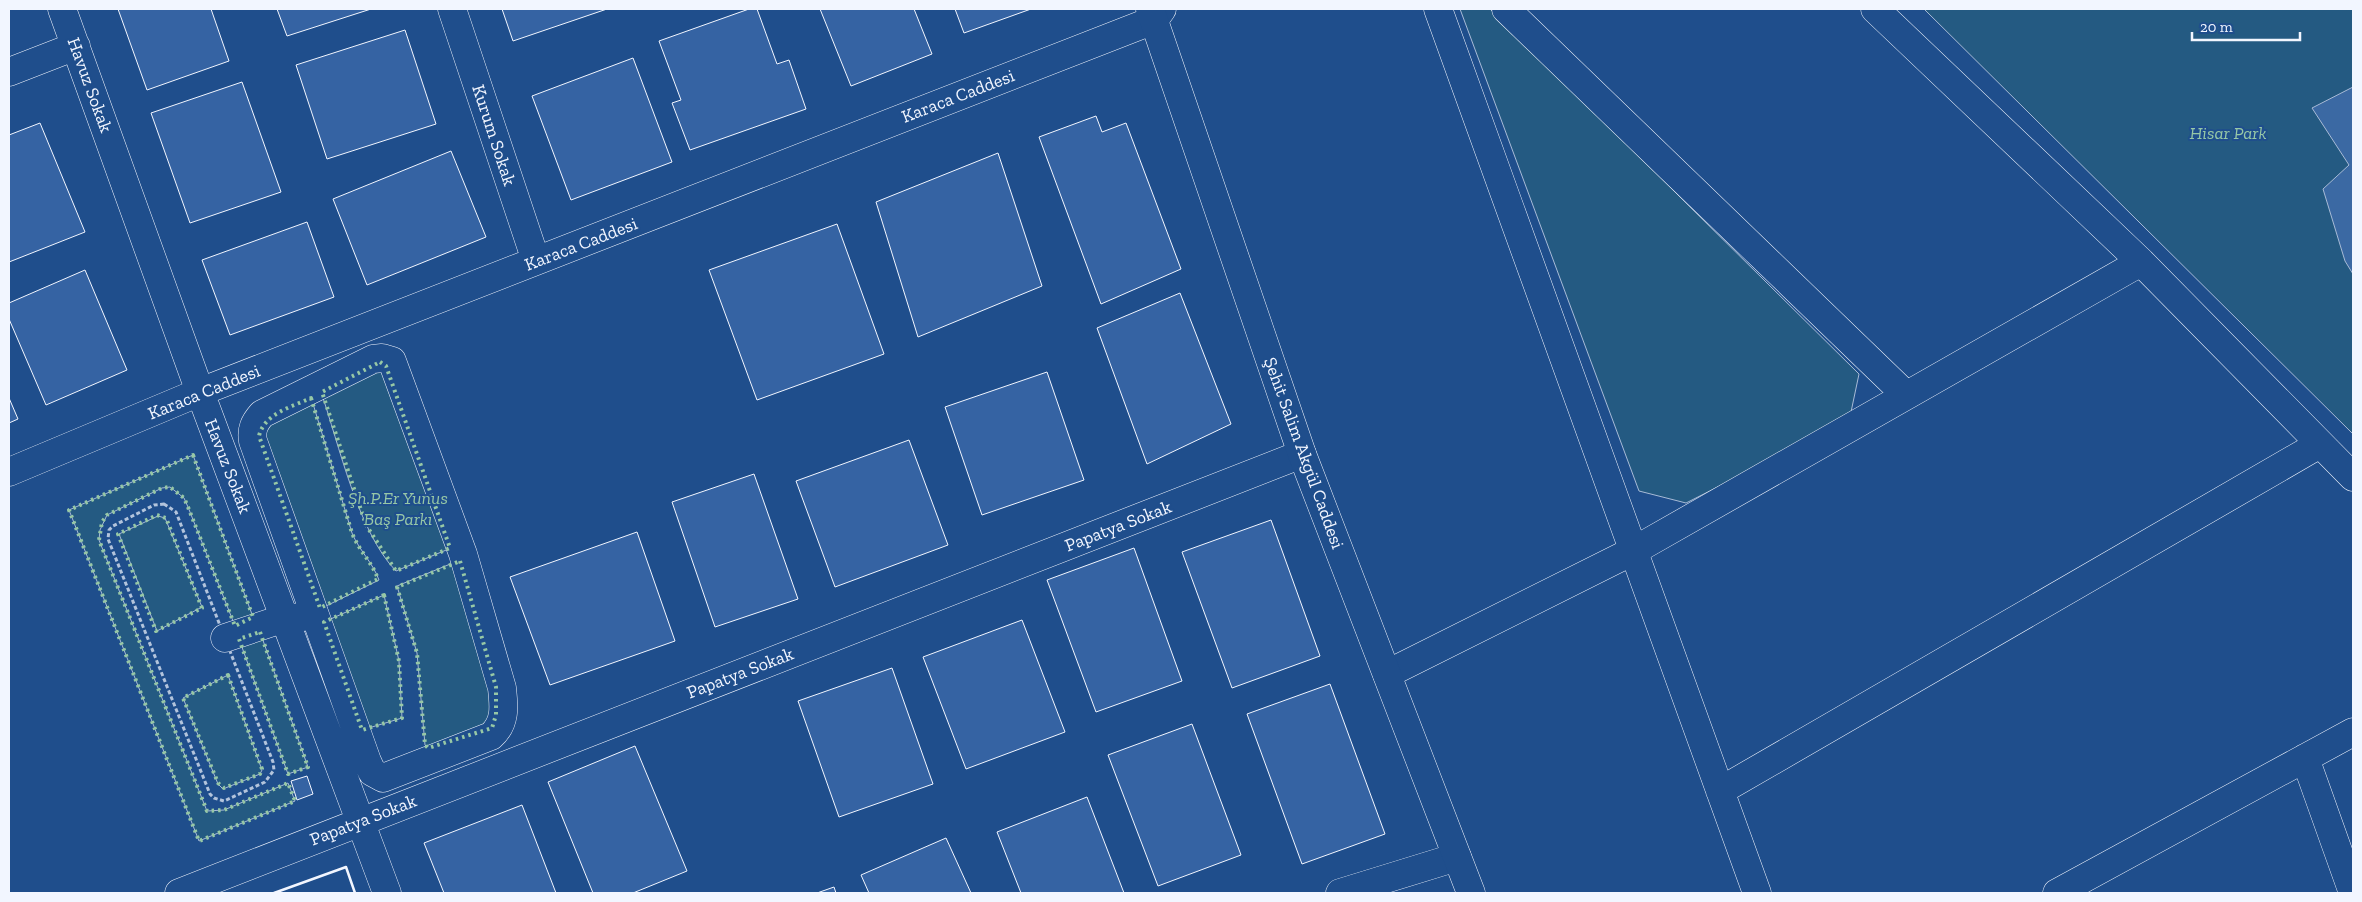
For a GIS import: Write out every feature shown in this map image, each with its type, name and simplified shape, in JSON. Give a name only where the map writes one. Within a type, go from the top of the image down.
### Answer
[{"type":"street","name":"Havuz Sokak","points":[[62,9],[200,392],[387,893]]},
{"type":"street","name":"Kurum Sokak","points":[[452,9],[536,261]]},
{"type":"street","points":[[1438,9],[1756,893]]},
{"type":"street","points":[[1506,9],[1906,395]]},
{"type":"street","points":[[1875,9],[2140,262],[2353,477]]},
{"type":"street","name":"Karaca Caddesi","points":[[9,472],[200,392],[536,261],[1155,12]]},
{"type":"street","name":"Şehit Salim Akgül Caddesi","points":[[1155,12],[1302,454],[1470,893]]},
{"type":"street","points":[[9,72],[76,46]]},
{"type":"street","points":[[1387,674],[1634,550],[2140,262]]},
{"type":"street","points":[[382,358],[392,362],[463,554],[502,688],[504,708],[501,725],[491,736],[382,778],[372,772],[315,617],[252,442],[252,433],[256,421],[262,414],[373,359],[382,358]]},
{"type":"street","points":[[1720,791],[2320,444]]},
{"type":"street","name":"Papatya Sokak","points":[[179,893],[1302,454]]},
{"type":"street","points":[[225,638],[285,618],[315,617]]},
{"type":"street","points":[[2057,893],[2353,732]]},
{"type":"street","points":[[2305,758],[2353,893]]},
{"type":"street","points":[[1340,893],[1456,857]]},
{"type":"path","points":[[164,504],[172,508],[176,512],[225,638],[274,762],[274,770],[265,782],[224,801],[214,798],[210,794],[108,539],[109,530],[113,526],[154,506],[164,504]]},
{"type":"green space","points":[[1460,9],[1490,9],[1859,374],[1851,412],[1799,446],[1686,503],[1639,491]]},
{"type":"green space","name":"Hisar Park","points":[[1924,9],[2353,9],[2353,434]]},
{"type":"green space","name":"Şh.P.Er Yunus Baş Parkı","points":[[380,361],[451,548],[396,571],[371,534],[360,511],[321,392]]},
{"type":"green space","points":[[311,397],[352,533],[379,580],[320,609],[260,426]]},
{"type":"green space","points":[[193,455],[253,617],[235,626],[184,498],[170,487],[162,488],[107,515],[100,530],[99,540],[207,811],[224,810],[288,783],[295,801],[199,841],[69,510]]},
{"type":"green space","points":[[158,516],[165,518],[202,607],[157,631],[119,534]]},
{"type":"green space","points":[[460,560],[496,688],[492,728],[429,749],[425,745],[417,653],[397,586]]},
{"type":"green space","points":[[384,595],[399,661],[402,718],[362,730],[324,622]]},
{"type":"green space","points":[[260,632],[308,767],[288,774],[239,639]]},
{"type":"green space","points":[[228,675],[262,770],[260,774],[223,789],[218,784],[183,698]]},
{"type":"shaded area","points":[[2353,87],[2353,274],[2345,261],[2323,189],[2349,165],[2312,108]]},
{"type":"building","points":[[118,9],[211,9],[229,61],[147,90]]},
{"type":"building","points":[[277,9],[371,9],[287,36]]},
{"type":"building","points":[[502,9],[607,9],[513,41]]},
{"type":"building","points":[[749,9],[757,9],[777,64],[789,60],[806,109],[690,150],[672,103],[681,100],[659,41]]},
{"type":"building","points":[[820,9],[914,9],[932,54],[851,86]]},
{"type":"building","points":[[955,9],[1031,9],[964,33]]},
{"type":"building","points":[[405,30],[436,124],[327,159],[296,65]]},
{"type":"building","points":[[633,58],[672,162],[571,200],[532,96]]},
{"type":"building","points":[[242,82],[281,192],[190,223],[151,113]]},
{"type":"building","points":[[1096,116],[1102,132],[1126,123],[1181,269],[1101,304],[1039,137]]},
{"type":"building","points":[[40,123],[85,232],[9,262],[9,135]]},
{"type":"building","points":[[451,151],[486,237],[367,285],[333,199]]},
{"type":"building","points":[[998,153],[1042,286],[918,337],[876,202]]},
{"type":"building","points":[[307,222],[334,297],[230,335],[202,260]]},
{"type":"building","points":[[837,224],[884,354],[757,400],[709,270]]},
{"type":"building","points":[[85,270],[127,370],[46,405],[9,319],[9,303]]},
{"type":"building","points":[[1180,293],[1231,424],[1147,464],[1097,328]]},
{"type":"building","points":[[1047,372],[1084,480],[982,515],[945,407]]},
{"type":"building","points":[[9,398],[18,419],[9,423]]},
{"type":"building","points":[[909,440],[948,545],[835,587],[796,481]]},
{"type":"building","points":[[754,474],[798,599],[715,627],[672,502]]},
{"type":"building","points":[[1271,520],[1320,656],[1232,688],[1182,552]]},
{"type":"building","points":[[637,532],[675,641],[550,685],[510,577]]},
{"type":"building","points":[[1134,548],[1182,681],[1096,712],[1047,580]]},
{"type":"building","points":[[1022,620],[1065,732],[966,769],[923,657]]},
{"type":"building","points":[[892,668],[933,784],[839,817],[798,701]]},
{"type":"building","points":[[1330,684],[1385,834],[1302,864],[1247,714]]},
{"type":"building","points":[[1192,724],[1241,855],[1158,886],[1108,755]]},
{"type":"building","points":[[635,746],[687,871],[633,893],[593,893],[548,782]]},
{"type":"building","points":[[307,776],[313,794],[297,800],[291,781]]},
{"type":"building","points":[[1087,797],[1124,893],[1021,893],[997,832]]},
{"type":"building","points":[[522,805],[556,893],[444,893],[424,843]]},
{"type":"building","points":[[946,838],[971,893],[869,893],[861,875]]},
{"type":"building","points":[[834,887],[836,893],[817,893]]},
{"type":"hedge","points":[[380,362],[386,366],[450,548],[396,571],[366,525],[322,392],[380,362]]},
{"type":"hedge","points":[[311,398],[352,533],[378,579],[320,608],[259,436],[266,422],[272,417],[287,408],[311,398]]},
{"type":"hedge","points":[[193,455],[253,617],[235,626],[184,498],[170,487],[162,488],[107,515],[102,522],[99,540],[207,811],[224,810],[288,783],[295,801],[199,841],[69,510],[193,455]]},
{"type":"hedge","points":[[157,515],[166,518],[202,608],[156,631],[118,534],[157,515]]},
{"type":"hedge","points":[[460,561],[496,687],[496,715],[492,728],[428,748],[425,745],[417,653],[397,587],[460,561]]},
{"type":"hedge","points":[[384,595],[399,661],[402,718],[362,730],[324,622],[384,595]]},
{"type":"hedge","points":[[260,632],[308,767],[288,774],[239,639],[260,632]]},
{"type":"hedge","points":[[228,675],[262,769],[260,774],[224,788],[218,783],[183,698],[228,675]]},
{"type":"wall","points":[[274,893],[346,867],[355,893]]}]
